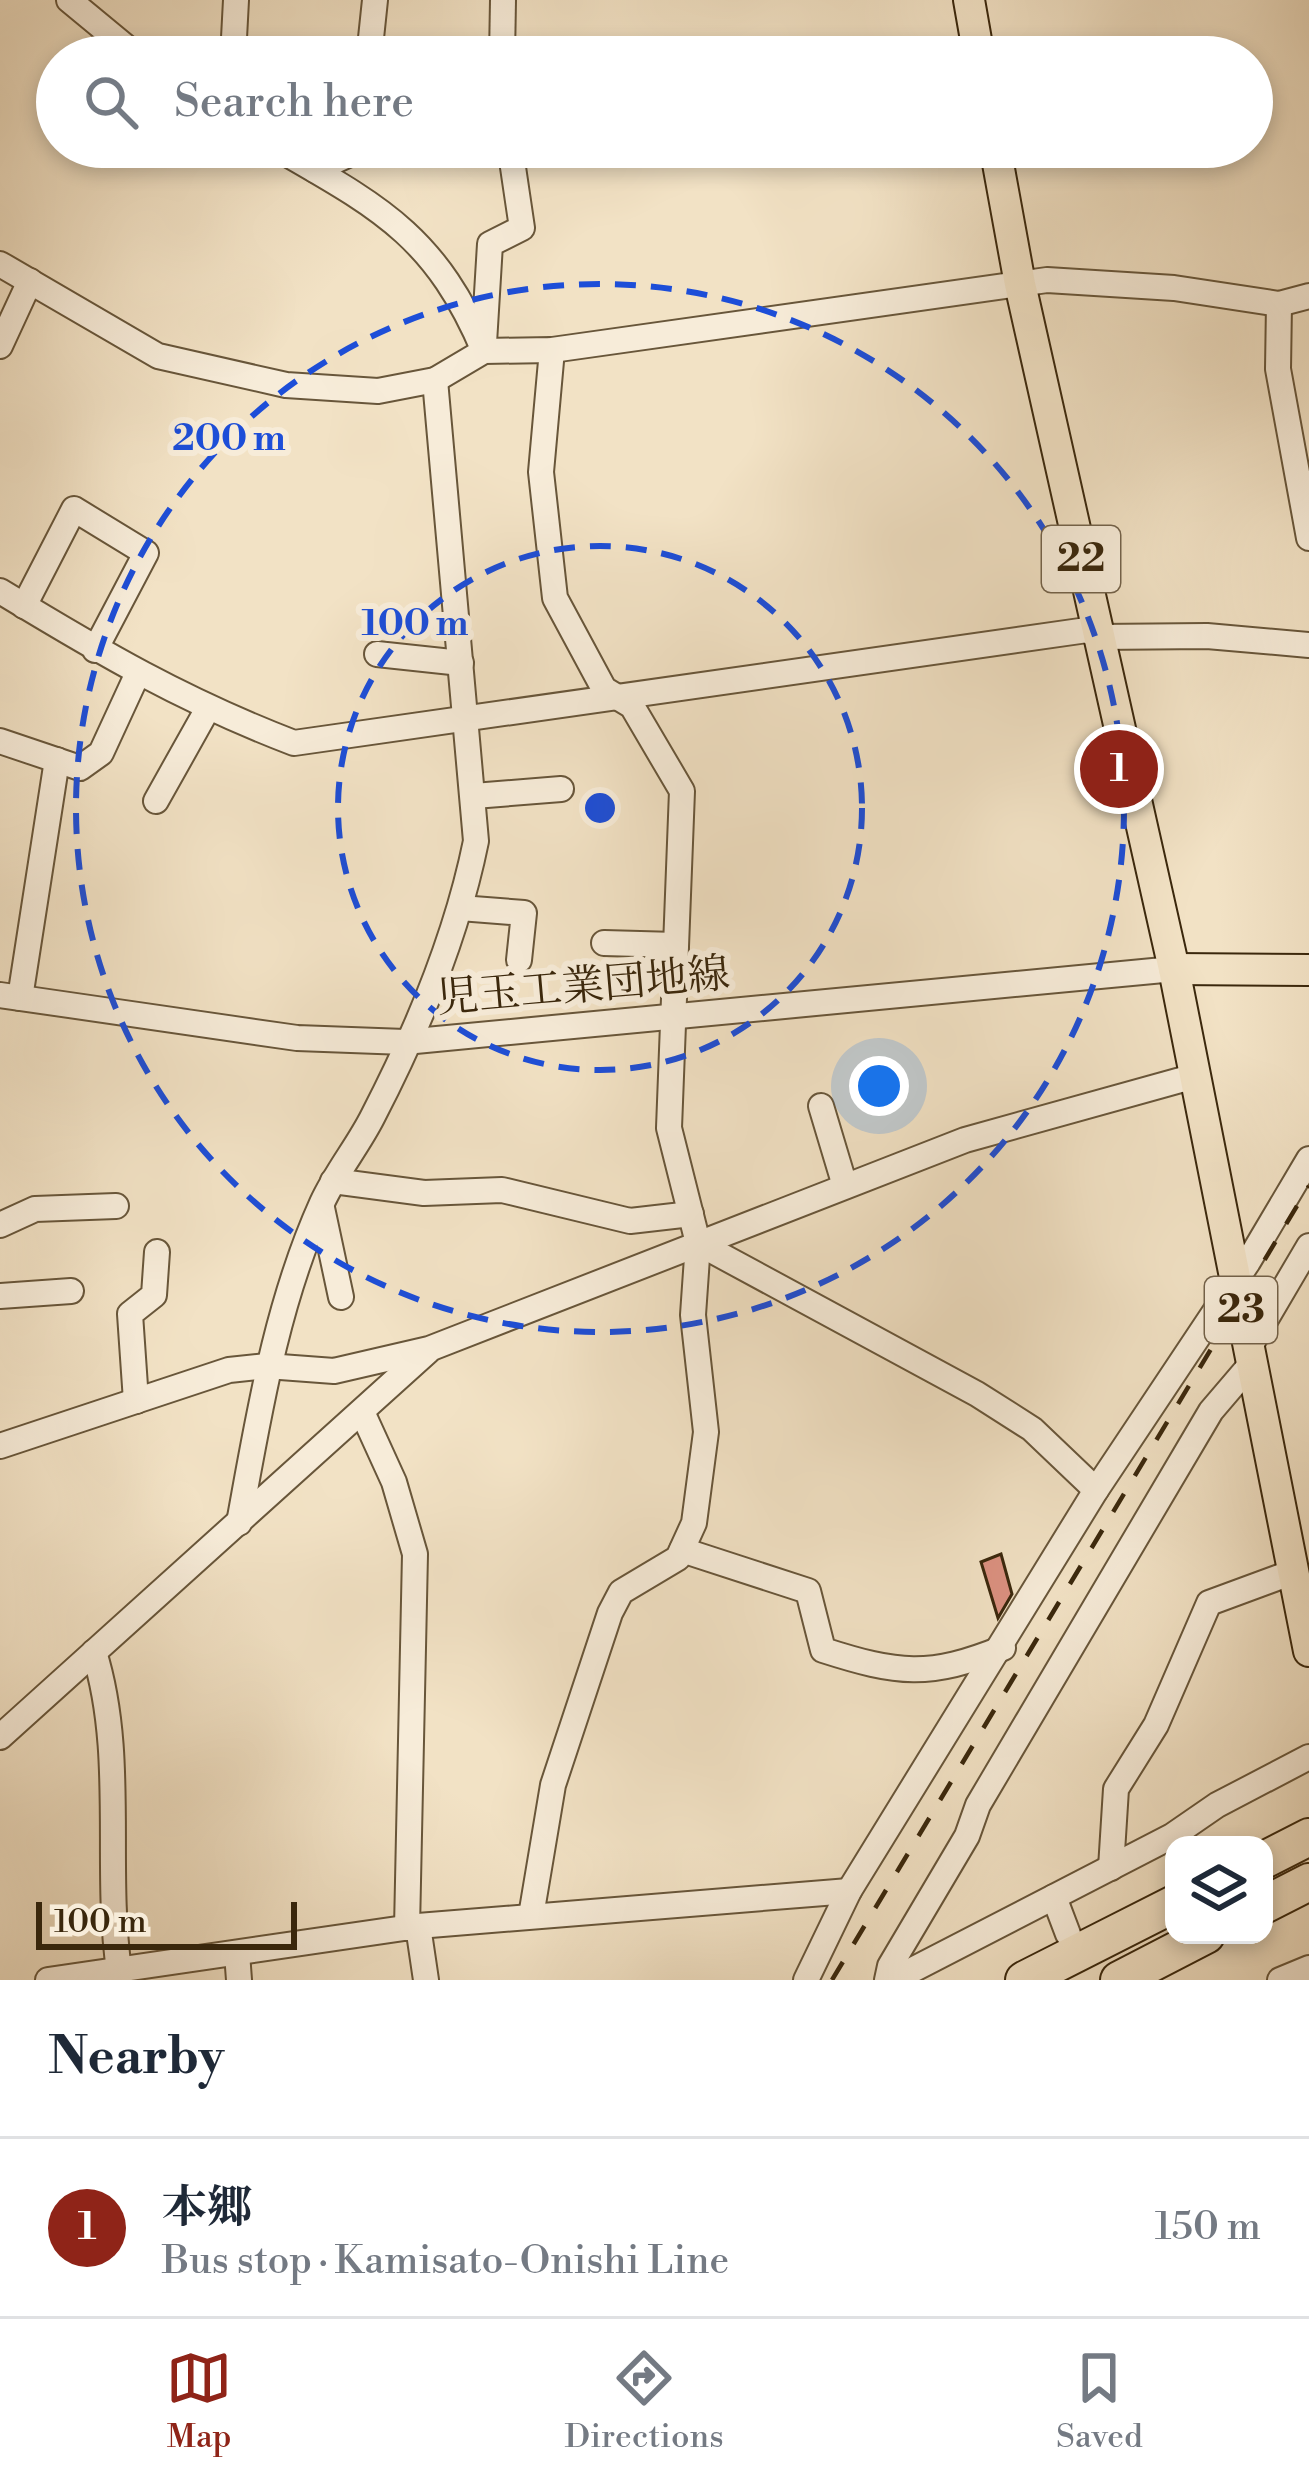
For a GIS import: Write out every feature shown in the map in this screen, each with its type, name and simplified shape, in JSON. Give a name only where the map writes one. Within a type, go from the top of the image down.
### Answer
[{"type":"highway","points":[[1273,1856],[1309,1838]]},
{"type":"highway","points":[[1273,1900],[1309,1882]]},
{"type":"highway","points":[[1024,1980],[1165,1909]]},
{"type":"highway","points":[[1119,1980],[1188,1944]]},
{"type":"main road","points":[[969,0],[975,36]]},
{"type":"main road","name":"22","points":[[999,168],[1020,284],[1174,969]]},
{"type":"main road","points":[[1174,969],[1309,970]]},
{"type":"main road","name":"23","points":[[1174,969],[1309,1651]]},
{"type":"street","points":[[69,0],[113,36]]},
{"type":"street","points":[[234,36],[236,0]]},
{"type":"street","points":[[371,36],[375,0]]},
{"type":"street","points":[[502,36],[503,0]]},
{"type":"street","points":[[312,168],[386,212],[413,235],[465,306],[484,351]]},
{"type":"street","points":[[315,170],[319,168]]},
{"type":"street","points":[[484,351],[490,244],[522,228],[513,168]]},
{"type":"street","points":[[0,264],[158,356],[286,385],[378,391],[435,380],[484,351],[552,350],[1020,284],[1070,280],[1174,288],[1279,304],[1309,296]]},
{"type":"street","points":[[0,346],[30,281]]},
{"type":"street","points":[[1279,304],[1278,369],[1304,485],[1309,538]]},
{"type":"street","points":[[531,1916],[554,1785],[610,1613],[621,1592],[678,1558],[694,1523],[706,1432],[693,1315],[698,1243],[670,1128],[682,791],[632,706],[604,689],[581,652],[548,570],[542,472],[552,350]]},
{"type":"street","points":[[239,1523],[267,1366],[321,1205],[373,1117],[405,1042],[460,908],[476,841],[435,380]]},
{"type":"street","points":[[24,606],[74,508],[146,553],[95,650]]},
{"type":"street","points":[[0,592],[137,675],[207,710],[294,743],[1084,631],[1099,637],[1207,636],[1309,645]]},
{"type":"street","points":[[376,654],[461,663]]},
{"type":"street","points":[[0,741],[80,769],[101,753],[137,675]]},
{"type":"street","points":[[156,801],[207,710]]},
{"type":"street","points":[[10,997],[57,760]]},
{"type":"street","points":[[474,796],[561,789]]},
{"type":"street","points":[[460,908],[524,913],[519,960]]},
{"type":"street","points":[[604,943],[676,945]]},
{"type":"street","name":"児玉工業団地線","points":[[10,997],[273,1036],[405,1042],[1174,969]]},
{"type":"street","points":[[0,1446],[229,1370],[267,1366],[334,1370],[430,1349],[965,1140],[1195,1076]]},
{"type":"street","points":[[821,1106],[845,1186]]},
{"type":"street","points":[[806,1980],[849,1891],[1003,1648],[1096,1490],[1309,1159]]},
{"type":"street","points":[[333,1181],[424,1193],[502,1190],[630,1221],[691,1214]]},
{"type":"street","points":[[321,1205],[341,1298]]},
{"type":"street","points":[[0,1225],[35,1209],[116,1206]]},
{"type":"street","points":[[698,1243],[977,1394],[1032,1429],[1096,1490]]},
{"type":"street","points":[[890,1980],[978,1805],[1211,1411],[1250,1355],[1309,1246]]},
{"type":"street","points":[[136,1401],[130,1314],[154,1295],[157,1252]]},
{"type":"street","points":[[0,1296],[71,1291]]},
{"type":"street","points":[[3,1731],[363,1414],[430,1349]]},
{"type":"street","points":[[363,1414],[394,1482],[415,1554],[412,1927],[426,1980]]},
{"type":"street","points":[[682,1550],[808,1591],[823,1650],[872,1666],[922,1674],[1003,1648]]},
{"type":"street","points":[[1111,1868],[1117,1789],[1156,1725],[1209,1603],[1293,1572]]},
{"type":"street","points":[[94,1652],[107,1693],[118,1970]]},
{"type":"street","points":[[890,1980],[1111,1868],[1309,1757]]},
{"type":"street","points":[[49,1980],[412,1927],[849,1891]]},
{"type":"street","points":[[1054,1897],[1068,1934]]},
{"type":"street","points":[[237,1953],[239,1980]]},
{"type":"street","points":[[1280,1980],[1309,1968]]},
{"type":"building","points":[[1001,1554],[1012,1594],[998,1618],[981,1562]]},
{"type":"railway","points":[[832,1980],[1309,1186]]},
{"type":"place","name":"本郷","points":[[1119,769]]}]
